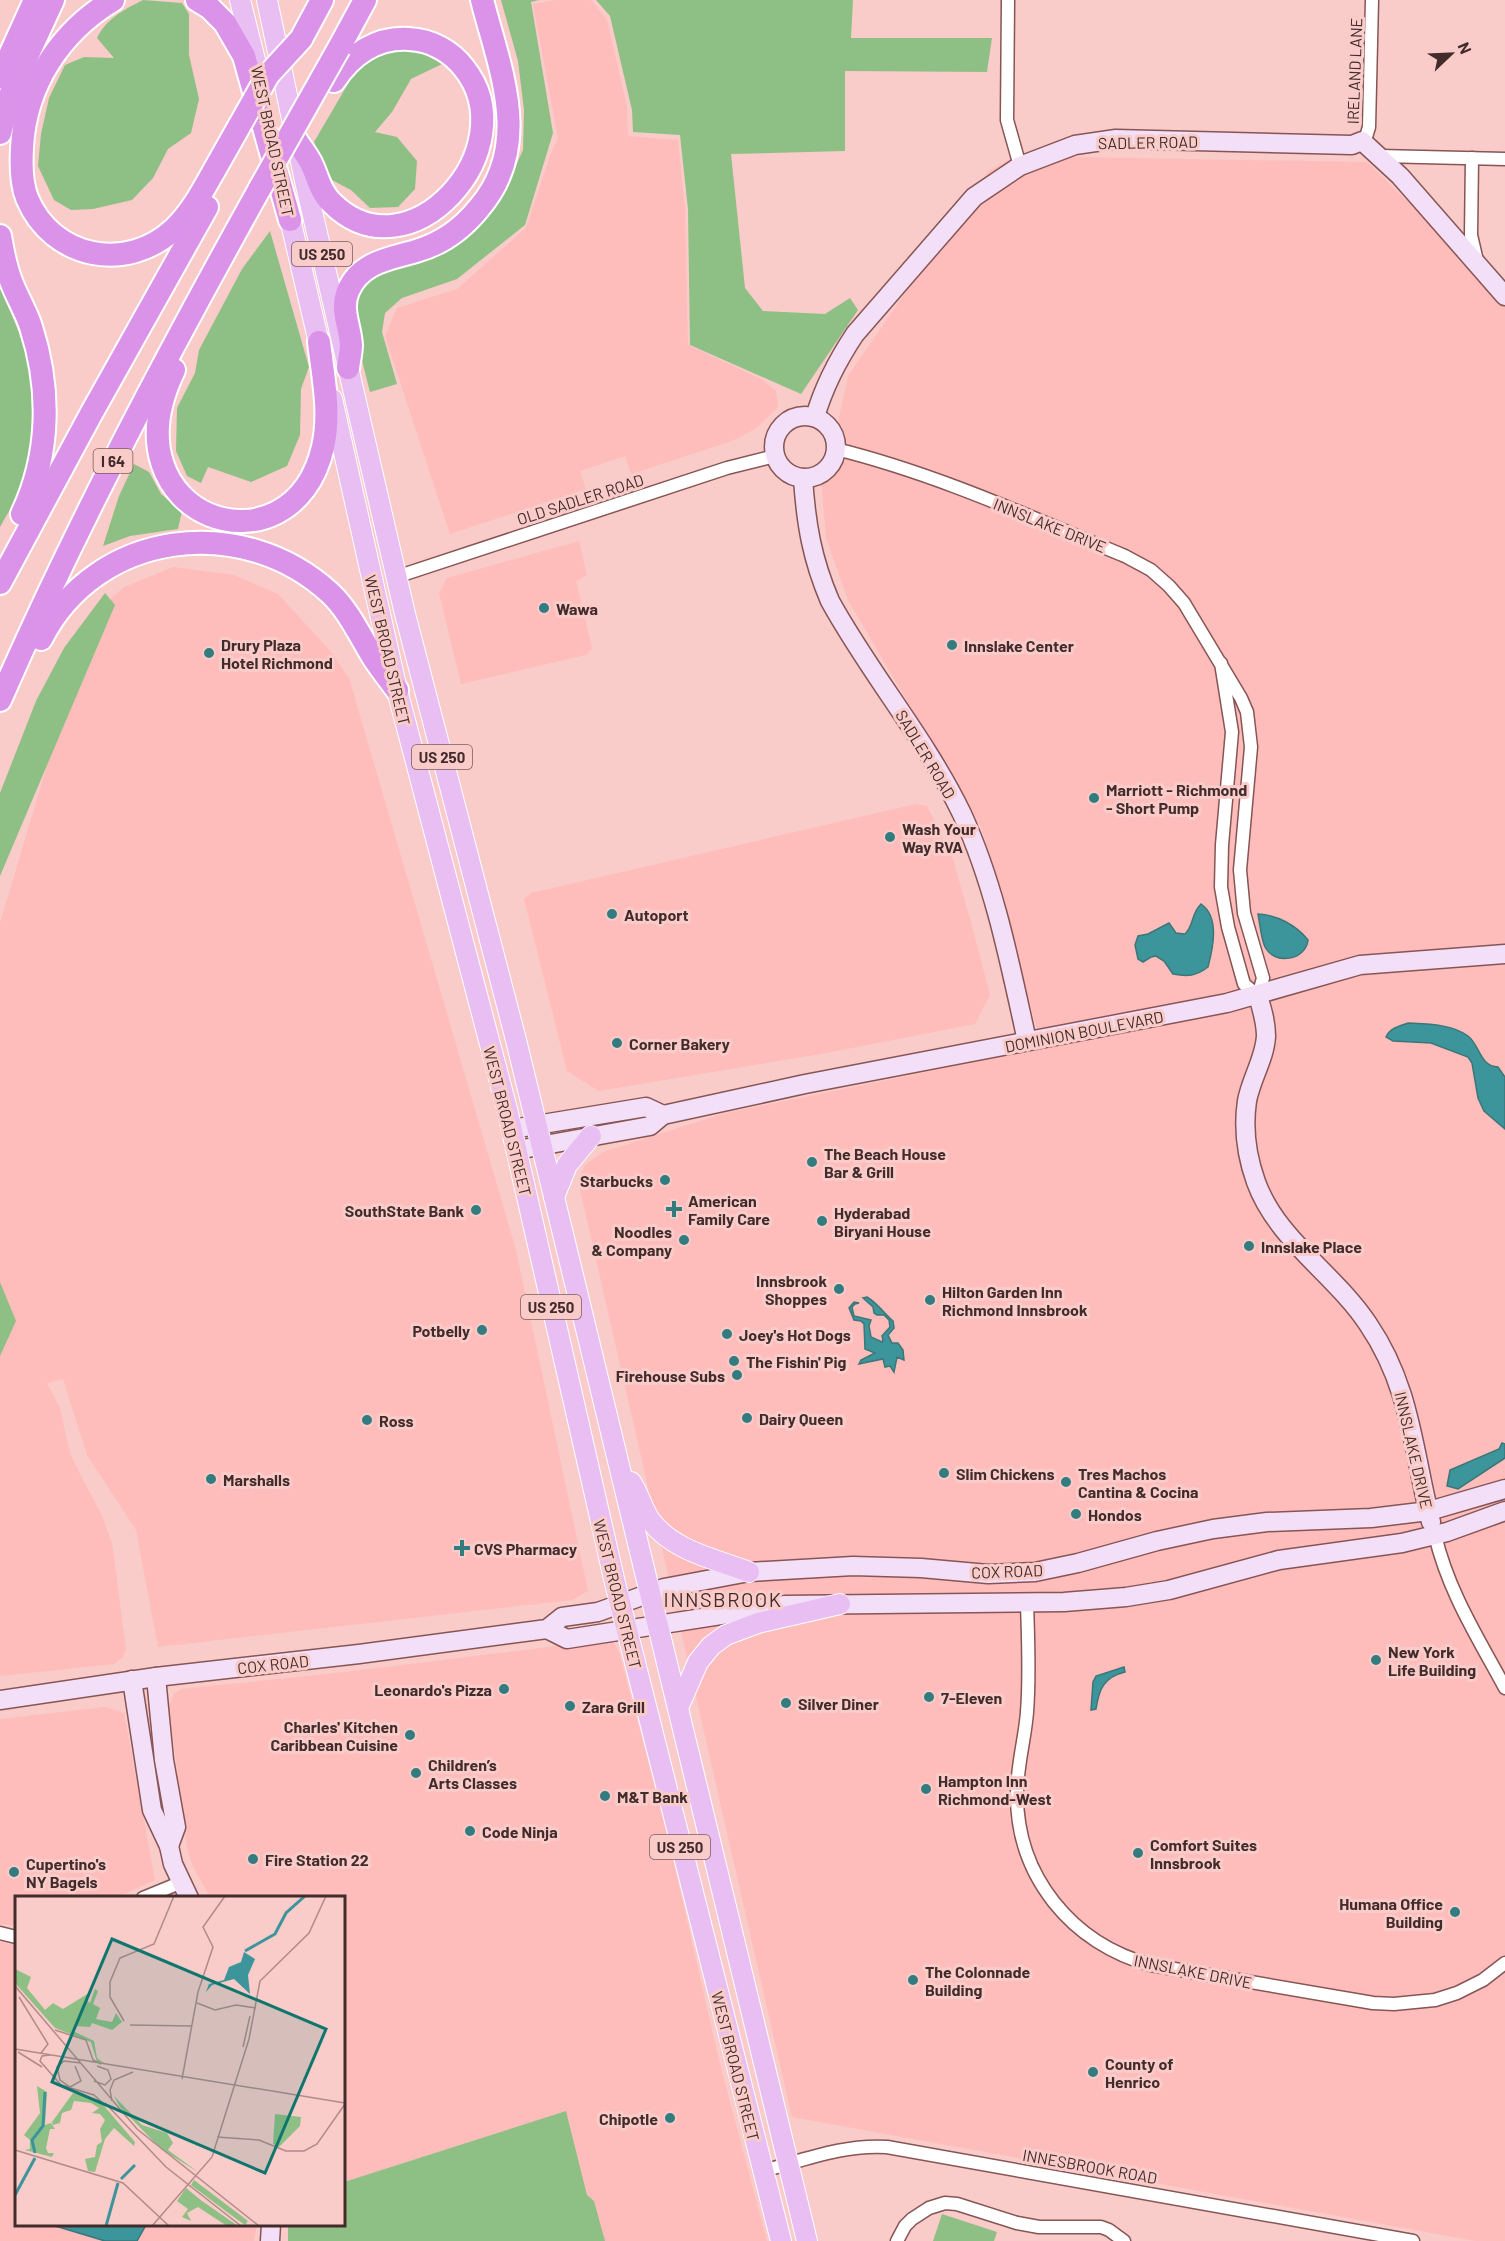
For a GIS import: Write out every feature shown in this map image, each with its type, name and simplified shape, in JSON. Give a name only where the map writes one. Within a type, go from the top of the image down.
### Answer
[{"type":"highway","points":[[0,77],[35,0]]},
{"type":"highway","points":[[0,133],[12,89],[53,0]]},
{"type":"highway","points":[[113,0],[86,18],[69,35],[56,50],[37,84],[27,112],[22,154],[24,185],[33,209],[50,231],[73,248],[103,255],[124,255],[151,245],[174,229],[220,172]]},
{"type":"highway","points":[[197,0],[210,8],[225,23],[244,56],[290,219]]},
{"type":"highway","name":"I 64","points":[[0,700],[82,523],[143,401],[365,0]]},
{"type":"highway","points":[[348,368],[351,344],[346,325],[345,300],[353,282],[362,271],[371,265],[424,248],[451,234],[482,205],[501,172],[508,149],[510,118],[507,97],[482,0]]},
{"type":"highway","name":"I 64","points":[[0,584],[220,172],[320,4]]},
{"type":"highway","points":[[260,188],[289,160],[334,81],[343,68],[360,52],[387,40],[421,40],[452,56],[472,80],[482,109],[482,128],[478,148],[464,180],[444,202],[418,218],[390,225],[363,222],[338,208],[326,196],[311,164],[296,140]]},
{"type":"highway","points":[[0,236],[4,262],[36,343],[44,387],[45,421],[42,456],[36,482],[0,556]]},
{"type":"highway","points":[[220,260],[200,320],[167,385],[159,415],[158,448],[165,472],[172,485],[189,504],[222,519],[248,520],[269,516],[279,511],[304,490],[320,459],[327,422],[319,342]]},
{"type":"highway","points":[[0,717],[17,689],[48,626],[72,596],[103,571],[124,559],[153,548],[204,542],[246,548],[276,557],[303,572],[330,593],[348,613],[372,655],[397,690]]},
{"type":"main road","name":"WEST BROAD STREET","points":[[240,0],[397,690],[512,1129],[586,1463],[626,1630],[781,2241]]},
{"type":"main road","name":"WEST BROAD STREET","points":[[267,0],[296,140],[396,577],[539,1136],[807,2241]]},
{"type":"main road","points":[[554,1197],[567,1165],[591,1137]]},
{"type":"main road","points":[[619,1465],[634,1485],[649,1519],[670,1539],[701,1555],[749,1572]]},
{"type":"main road","points":[[678,1708],[698,1662],[711,1646],[726,1635],[758,1623],[840,1604]]},
{"type":"street","points":[[1008,0],[1007,120],[1020,166]]},
{"type":"street","name":"IRELAND LANE","points":[[1362,141],[1369,127],[1372,0]]},
{"type":"street","name":"SADLER ROAD","points":[[815,417],[824,387],[855,334],[974,197],[1020,166],[1075,145],[1116,140],[1352,145],[1362,141]]},
{"type":"street","points":[[1362,141],[1380,156],[1505,296]]},
{"type":"street","points":[[1380,156],[1505,159]]},
{"type":"street","points":[[1472,158],[1471,235],[1477,264]]},
{"type":"street","points":[[797,416],[815,417],[825,422],[833,432],[836,449],[833,460],[826,470],[815,477],[803,478],[785,471],[775,456],[774,443],[781,426],[797,416]]},
{"type":"street","name":"INNSLAKE DRIVE","points":[[836,449],[884,460],[938,478],[1144,566],[1169,586],[1184,603],[1242,698],[1247,712],[1251,747],[1240,870],[1244,913],[1263,978],[1258,996],[1266,1036],[1247,1102],[1249,1158],[1256,1181],[1274,1218],[1352,1302],[1385,1351],[1409,1414],[1441,1561],[1457,1599],[1505,1688]]},
{"type":"street","name":"OLD SADLER ROAD","points":[[396,577],[707,475],[775,456]]},
{"type":"street","name":"SADLER ROAD","points":[[803,478],[809,541],[830,601],[941,775],[977,849],[1000,919],[1027,1041]]},
{"type":"street","name":"INNSLAKE DRIVE","points":[[1221,663],[1232,732],[1222,845],[1221,886],[1226,918],[1244,984],[1258,996]]},
{"type":"street","name":"DOMINION BOULEVARD","points":[[512,1129],[539,1136],[591,1137],[650,1126],[663,1115],[805,1083],[1258,996],[1360,965],[1505,954]]},
{"type":"street","name":"DOMINION BOULEVARD","points":[[517,1150],[539,1136],[646,1107],[663,1115]]},
{"type":"street","name":"COX ROAD","points":[[0,1700],[132,1680],[336,1657],[547,1629],[562,1617],[598,1612],[669,1587],[749,1572],[853,1566],[921,1568],[979,1574],[1026,1573],[1048,1570],[1157,1541],[1214,1529],[1267,1522],[1371,1518],[1429,1511],[1505,1489]]},
{"type":"street","name":"COX ROAD","points":[[547,1629],[567,1639],[766,1606],[1064,1602],[1126,1597],[1169,1590],[1279,1560],[1370,1549],[1435,1535],[1505,1511]]},
{"type":"street","points":[[1027,1602],[1028,1594],[1048,1570]]},
{"type":"street","points":[[993,1603],[1021,1587],[1025,1582],[1026,1573]]},
{"type":"street","name":"INNSLAKE DRIVE","points":[[1027,1602],[1028,1699],[1017,1787],[1020,1830],[1025,1849],[1040,1884],[1061,1913],[1082,1932],[1120,1955],[1151,1965],[1373,2003],[1416,2003],[1435,2000],[1473,1986],[1505,1963]]},
{"type":"street","points":[[156,1677],[164,1760],[176,1827],[169,1846]]},
{"type":"street","points":[[132,1680],[152,1810],[169,1846],[173,1864],[185,1890],[154,1896]]},
{"type":"street","points":[[0,1933],[15,1937]]},
{"type":"street","name":"INNESBROOK ROAD","points":[[763,2171],[849,2148],[887,2147],[1413,2241]]},
{"type":"street","points":[[897,2241],[905,2226],[912,2219],[929,2208],[945,2203],[957,2204],[1017,2223],[1040,2227],[1101,2227],[1110,2230],[1124,2241]]},
{"type":"street","points":[[270,2241],[271,2226]]},
{"type":"shaded area","points":[[556,0],[591,0],[607,20],[627,107],[628,136],[678,140],[685,209],[688,345],[763,380],[776,391],[778,407],[755,429],[732,441],[631,474],[625,456],[580,471],[586,489],[450,534],[385,336],[397,308],[457,289],[526,228],[558,138],[533,4]]},
{"type":"shaded area","points":[[1015,156],[1367,162],[1505,296],[1505,2241],[1475,2241],[792,2117],[578,1181],[585,1165],[603,1152],[722,1114],[1042,1048],[982,829],[848,600],[826,538],[821,479],[848,376],[989,171]]},
{"type":"shaded area","name":"Wawa","points":[[579,541],[587,575],[576,581],[592,648],[586,655],[461,684],[439,593],[447,578]]},
{"type":"shaded area","points":[[173,567],[234,575],[278,594],[332,653],[349,678],[516,1250],[588,1591],[572,1600],[158,1647],[136,1530],[87,1455],[63,1379],[47,1383],[60,1408],[73,1460],[102,1516],[112,1543],[126,1649],[122,1658],[114,1664],[0,1676],[0,923],[92,615],[124,587]]},
{"type":"shaded area","points":[[916,804],[927,806],[952,856],[972,926],[990,995],[975,1024],[821,1054],[599,1091],[567,1071],[524,899],[531,893]]},
{"type":"shaded area","points":[[605,1640],[614,1643],[619,1652],[666,1829],[719,2060],[767,2241],[599,2241],[566,2111],[345,2182],[345,1896],[209,1896],[193,1867],[187,1848],[169,1706],[174,1694],[181,1689],[344,1672]]},
{"type":"shaded area","points":[[105,1707],[124,1713],[155,1880],[120,1896],[15,1896],[15,1926],[0,1924],[0,1719]]},
{"type":"shaded area","points":[[0,1942],[15,1945],[15,2226],[257,2226],[254,2241],[0,2241]]},
{"type":"green space","points":[[143,0],[182,3],[189,14],[189,55],[199,99],[191,133],[168,149],[153,178],[132,200],[93,209],[71,210],[54,200],[38,166],[41,134],[49,98],[65,65],[84,57],[114,58],[97,38],[111,20]]},
{"type":"green space","points":[[501,0],[539,0],[531,2],[553,133],[525,225],[457,279],[402,298],[385,313],[382,332],[397,384],[370,392],[354,329],[354,301],[365,280],[381,267],[442,250],[477,227],[503,194],[523,150],[524,110],[518,61]]},
{"type":"green space","points":[[596,0],[853,0],[851,38],[992,38],[987,72],[845,71],[845,151],[731,154],[745,288],[763,311],[825,314],[850,298],[858,310],[801,394],[690,345],[688,209],[680,135],[633,132],[632,110],[610,16]]},
{"type":"green space","points":[[413,48],[442,64],[411,79],[392,112],[375,132],[397,137],[417,161],[415,189],[398,207],[370,208],[351,190],[328,178],[314,142],[356,70],[383,53]]},
{"type":"green space","points":[[270,231],[309,367],[301,389],[300,435],[287,466],[251,482],[208,467],[201,483],[187,476],[176,451],[177,408],[195,373],[199,350],[242,269]]},
{"type":"green space","points":[[0,286],[25,351],[32,385],[35,419],[28,470],[22,487],[0,527]]},
{"type":"green space","points":[[134,464],[149,472],[161,494],[182,511],[178,529],[130,536],[103,546],[119,496]]},
{"type":"green space","points":[[105,593],[115,605],[0,876],[0,793],[36,701],[64,648]]},
{"type":"green space","points":[[0,1282],[16,1321],[0,1356]]},
{"type":"green space","points":[[566,2111],[587,2195],[594,2201],[605,2241],[288,2241],[288,2226],[345,2226],[345,2182]]},
{"type":"green space","points":[[942,2214],[997,2232],[994,2241],[933,2241]]},
{"type":"water","points":[[1201,904],[1211,917],[1213,925],[1212,951],[1208,967],[1196,974],[1178,975],[1173,974],[1164,961],[1156,956],[1143,962],[1138,959],[1135,945],[1138,936],[1148,934],[1169,923],[1176,933],[1185,934]]},
{"type":"water","points":[[1258,914],[1292,925],[1308,940],[1306,947],[1302,952],[1290,958],[1276,957],[1270,953],[1265,947]]},
{"type":"water","points":[[1408,1023],[1439,1025],[1462,1032],[1472,1040],[1487,1063],[1498,1067],[1505,1077],[1505,1129],[1484,1111],[1478,1098],[1472,1063],[1468,1057],[1431,1043],[1393,1041],[1386,1037],[1392,1029]]},
{"type":"water","points":[[867,1297],[893,1321],[894,1328],[888,1335],[892,1343],[898,1343],[903,1350],[904,1360],[897,1357],[894,1372],[890,1366],[885,1367],[883,1359],[859,1364],[861,1360],[875,1353],[865,1349],[864,1324],[854,1320],[849,1308],[854,1302],[859,1303],[852,1307],[854,1316],[871,1320],[869,1326],[871,1337],[882,1342],[882,1336],[890,1327],[889,1320],[884,1315],[874,1313],[873,1307],[863,1298]]},
{"type":"water","points":[[1502,1443],[1505,1444],[1505,1458],[1458,1489],[1447,1486],[1450,1470],[1499,1449]]},
{"type":"water","points":[[1124,1667],[1125,1672],[1107,1681],[1099,1695],[1096,1709],[1091,1710],[1093,1682],[1096,1676]]},
{"type":"water","points":[[55,2226],[145,2226],[137,2241],[105,2241]]},
{"type":"place","name":"Wawa","points":[[544,608]]},
{"type":"place","name":"Innslake Center","points":[[952,645]]},
{"type":"place","name":"Drury Plaza Hotel Richmond","points":[[209,653]]},
{"type":"place","name":"Marriott - Richmond - Short Pump","points":[[1094,798]]},
{"type":"place","name":"Wash Your Way RVA","points":[[890,837]]},
{"type":"place","name":"Autoport","points":[[612,914]]},
{"type":"place","name":"Corner Bakery","points":[[617,1043]]},
{"type":"place","name":"The Beach House Bar & Grill","points":[[812,1162]]},
{"type":"place","name":"Starbucks","points":[[665,1180]]},
{"type":"place","name":"American Family Care","points":[[674,1209]]},
{"type":"place","name":"SouthState Bank","points":[[476,1210]]},
{"type":"place","name":"Hyderabad Biryani House","points":[[822,1221]]},
{"type":"place","name":"Noodles & Company","points":[[684,1240]]},
{"type":"place","name":"Innslake Place","points":[[1249,1246]]},
{"type":"place","name":"Innsbrook Shoppes","points":[[839,1289]]},
{"type":"place","name":"Hilton Garden Inn Richmond Innsbrook","points":[[930,1300]]},
{"type":"place","name":"Potbelly","points":[[482,1330]]},
{"type":"place","name":"Joey's Hot Dogs","points":[[727,1334]]},
{"type":"place","name":"The Fishin' Pig","points":[[734,1361]]},
{"type":"place","name":"Firehouse Subs","points":[[737,1375]]},
{"type":"place","name":"Dairy Queen","points":[[747,1418]]},
{"type":"place","name":"Ross","points":[[367,1420]]},
{"type":"place","name":"Slim Chickens","points":[[944,1473]]},
{"type":"place","name":"Marshalls","points":[[211,1479]]},
{"type":"place","name":"Tres Machos Cantina & Cocina","points":[[1066,1482]]},
{"type":"place","name":"Hondos","points":[[1076,1514]]},
{"type":"place","name":"CVS Pharmacy","points":[[462,1548]]},
{"type":"place","name":"New York Life Building","points":[[1376,1660]]},
{"type":"place","name":"Leonardo's Pizza","points":[[504,1689]]},
{"type":"place","name":"7-Eleven","points":[[929,1697]]},
{"type":"place","name":"Silver Diner","points":[[786,1703]]},
{"type":"place","name":"Zara Grill","points":[[570,1706]]},
{"type":"place","name":"Charles' Kitchen Caribbean Cuisine","points":[[410,1735]]},
{"type":"place","name":"Children’s Arts Classes","points":[[416,1773]]},
{"type":"place","name":"Hampton Inn Richmond-West","points":[[926,1789]]},
{"type":"place","name":"M&T Bank","points":[[605,1796]]},
{"type":"place","name":"Code Ninja","points":[[470,1831]]},
{"type":"place","name":"Comfort Suites Innsbrook","points":[[1138,1853]]},
{"type":"place","name":"Fire Station 22","points":[[253,1859]]},
{"type":"place","name":"Cupertino's NY Bagels","points":[[14,1872]]},
{"type":"place","name":"Humana Office Building","points":[[1455,1912]]},
{"type":"place","name":"The Colonnade Building","points":[[913,1980]]},
{"type":"place","name":"County of Henrico","points":[[1093,2072]]},
{"type":"place","name":"Chipotle","points":[[670,2118]]},
{"type":"district","name":"INNSBROOK","points":[[723,1599]]}]
